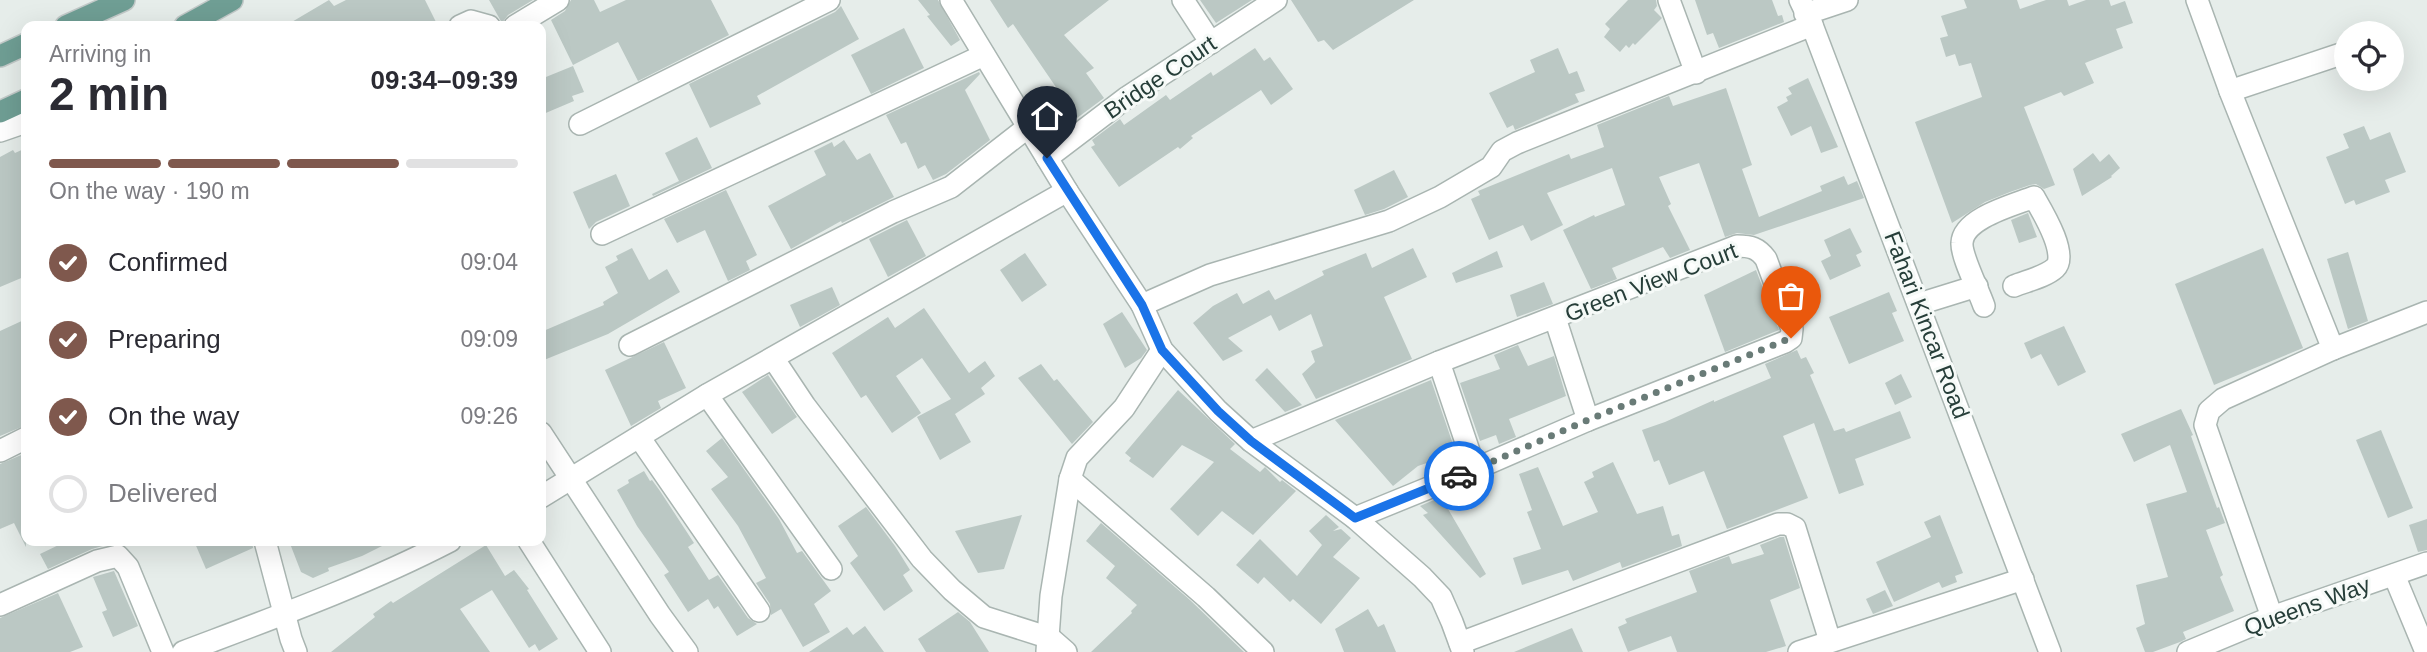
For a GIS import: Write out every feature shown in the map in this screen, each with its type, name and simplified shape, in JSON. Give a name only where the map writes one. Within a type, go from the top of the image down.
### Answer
[{"type":"main road","points":[[77,21],[124,0]]},
{"type":"main road","points":[[194,21],[232,0]]},
{"type":"main road","points":[[0,56],[21,46]]},
{"type":"main road","points":[[0,112],[21,102]]},
{"type":"street","points":[[524,21],[558,0]]},
{"type":"street","points":[[565,0],[568,3],[575,0]]},
{"type":"street","points":[[580,124],[829,0]]},
{"type":"street","points":[[951,0],[1067,191],[1142,305],[1162,350],[1218,411],[1251,441],[1355,518],[1422,577],[1441,597],[1461,648],[1778,524],[1795,528],[1830,641]]},
{"type":"street","points":[[1183,0],[1211,43]]},
{"type":"street","name":"Bridge Court","points":[[1047,158],[1126,98],[1276,0]]},
{"type":"street","points":[[1669,0],[1696,73]]},
{"type":"street","points":[[1142,305],[1210,275],[1389,220],[1440,197],[1491,167],[1503,151],[1517,142],[1696,73],[1806,13],[1847,0]]},
{"type":"street","points":[[2197,0],[2333,349]]},
{"type":"street","name":"Fahari Kincar Road","points":[[1806,13],[2050,652]]},
{"type":"street","points":[[602,234],[984,55]]},
{"type":"street","points":[[2230,90],[2334,56]]},
{"type":"street","points":[[0,131],[21,124]]},
{"type":"street","points":[[631,345],[893,212],[951,187],[1028,127]]},
{"type":"street","points":[[546,494],[706,395],[1067,191]]},
{"type":"street","points":[[1919,304],[1981,296],[1961,241],[1980,218],[2034,197],[2049,224],[2059,253],[2058,264],[2053,270],[2014,286]]},
{"type":"street","name":"Green View Court","points":[[1251,441],[1439,362],[1737,246],[1760,250],[1766,259],[1792,329],[1791,338],[1785,342],[1588,420],[1355,518]]},
{"type":"street","points":[[2272,617],[2205,425],[2209,411],[2223,399],[2333,349],[2427,312]]},
{"type":"street","points":[[1555,318],[1588,420]]},
{"type":"street","points":[[773,358],[805,407],[922,559],[945,583],[984,617],[1054,647],[1051,596],[1070,479],[1077,458],[1124,408],[1162,350]]},
{"type":"street","points":[[1439,362],[1475,469]]},
{"type":"street","points":[[706,395],[831,569]]},
{"type":"street","points":[[639,438],[759,611]]},
{"type":"street","points":[[0,450],[21,440]]},
{"type":"street","points":[[546,441],[687,652]]},
{"type":"street","points":[[1070,479],[1206,597],[1263,652]]},
{"type":"street","points":[[266,546],[296,652]]},
{"type":"street","points":[[183,652],[284,614],[407,563],[440,546]]},
{"type":"street","points":[[532,546],[600,652]]},
{"type":"street","points":[[0,605],[97,561],[118,556],[128,568],[163,652]]},
{"type":"street","name":"Queens Way","points":[[2188,652],[2272,617],[2427,563]]},
{"type":"street","points":[[2394,575],[2426,652]]},
{"type":"street","points":[[1799,652],[2023,579]]},
{"type":"building","points":[[329,0],[334,6],[346,0],[425,0],[436,21],[293,21]]},
{"type":"building","points":[[489,0],[533,0],[508,15],[504,21],[501,21]]},
{"type":"building","points":[[571,0],[594,0],[600,12],[626,0],[711,0],[729,35],[638,81],[618,42],[573,65],[551,20],[565,11]]},
{"type":"building","points":[[918,0],[938,0],[960,40],[951,46]]},
{"type":"building","points":[[990,0],[1109,0],[1064,35],[1094,68],[1086,73],[1104,98],[1077,118],[1013,24],[1008,28]]},
{"type":"building","points":[[1200,0],[1252,0],[1216,23]]},
{"type":"building","points":[[1291,0],[1414,0],[1333,50],[1324,40],[1318,42]]},
{"type":"building","points":[[1628,0],[1656,0],[1657,6],[1654,10],[1662,18],[1635,45],[1633,43],[1629,48],[1626,45],[1620,52],[1604,37],[1610,29],[1605,24]]},
{"type":"building","points":[[1695,0],[1772,0],[1778,16],[1782,15],[1784,22],[1719,48],[1713,33],[1707,35]]},
{"type":"building","points":[[1964,0],[2017,0],[2020,9],[2046,0],[2067,0],[2069,6],[2086,0],[2109,0],[2111,6],[2125,1],[2133,23],[2116,29],[2123,48],[2085,63],[2094,83],[2064,96],[2061,92],[2024,107],[2055,185],[2044,189],[2036,184],[2010,192],[1985,202],[1952,223],[1915,122],[1982,97],[1971,63],[1959,66],[1955,54],[1946,57],[1940,38],[1948,36],[1941,16],[1967,8]]},
{"type":"building","points":[[841,6],[859,39],[757,96],[761,104],[710,128],[689,84],[835,12]]},
{"type":"building","points":[[904,28],[924,68],[871,94],[851,55]]},
{"type":"building","points":[[1255,48],[1264,61],[1270,57],[1293,89],[1271,105],[1261,90],[1191,136],[1193,138],[1180,149],[1178,147],[1119,187],[1091,147],[1095,145],[1092,140],[1120,119],[1124,125],[1166,95],[1170,100],[1211,72],[1213,76]]},
{"type":"building","points":[[1558,48],[1569,74],[1577,71],[1585,91],[1575,94],[1579,102],[1515,130],[1513,125],[1507,128],[1489,93],[1535,72],[1530,60]]},
{"type":"building","points":[[573,66],[584,92],[572,96],[574,101],[546,113],[546,77]]},
{"type":"building","points":[[979,72],[965,90],[990,140],[946,174],[933,180],[925,165],[918,169],[906,142],[901,144],[886,115]]},
{"type":"building","points":[[1808,78],[1838,147],[1821,153],[1811,126],[1791,136],[1777,107],[1788,101],[1786,97],[1792,94],[1788,88]]},
{"type":"building","points":[[1726,88],[1752,165],[1742,169],[1759,217],[1822,191],[1820,186],[1844,176],[1848,185],[1857,181],[1864,198],[1754,235],[1737,233],[1725,237],[1699,163],[1659,177],[1671,204],[1668,206],[1690,250],[1670,258],[1663,247],[1612,268],[1617,279],[1591,289],[1563,230],[1594,215],[1595,217],[1625,205],[1612,168],[1547,193],[1563,225],[1531,241],[1523,225],[1489,240],[1471,199],[1480,195],[1478,191],[1569,154],[1571,159],[1604,147],[1597,125],[1669,96],[1673,106]]},
{"type":"building","points":[[2364,126],[2370,140],[2390,132],[2406,172],[2385,180],[2390,192],[2356,205],[2354,200],[2345,204],[2326,157],[2349,148],[2343,134]]},
{"type":"building","points":[[697,137],[712,168],[653,196],[652,194],[679,181],[665,153]]},
{"type":"building","points":[[844,140],[857,160],[870,153],[894,197],[842,223],[841,221],[791,249],[768,206],[826,175],[814,151],[832,142],[834,147]]},
{"type":"building","points":[[13,150],[15,153],[21,150],[21,278],[0,287],[0,157]]},
{"type":"building","points":[[2093,153],[2100,162],[2109,154],[2120,168],[2112,177],[2082,196],[2073,169]]},
{"type":"building","points":[[1394,170],[1408,197],[1365,215],[1354,190]]},
{"type":"building","points":[[616,174],[630,206],[596,222],[589,229],[573,192]]},
{"type":"building","points":[[726,190],[757,255],[746,261],[750,270],[728,281],[705,230],[677,243],[664,219]]},
{"type":"building","points":[[2028,213],[2037,237],[2019,243],[2011,220]]},
{"type":"building","points":[[907,220],[926,256],[888,277],[869,239]]},
{"type":"building","points":[[1850,228],[1862,252],[1856,255],[1861,266],[1830,280],[1821,261],[1831,256],[1824,240]]},
{"type":"building","points":[[632,248],[649,280],[667,269],[680,292],[608,334],[546,359],[546,330],[604,305],[603,302],[618,293],[605,267],[618,260],[616,256]]},
{"type":"building","points":[[1413,248],[1427,277],[1384,297],[1412,359],[1316,399],[1302,374],[1315,362],[1311,351],[1323,346],[1311,314],[1279,331],[1271,315],[1228,338],[1243,351],[1223,361],[1193,323],[1213,306],[1237,293],[1243,304],[1269,290],[1275,300],[1324,275],[1322,271],[1366,253],[1372,268]]},
{"type":"building","points":[[2263,248],[2303,348],[2214,385],[2175,284]]},
{"type":"building","points":[[1497,251],[1503,267],[1456,283],[1452,273]]},
{"type":"building","points":[[2348,252],[2368,321],[2348,329],[2327,259]]},
{"type":"building","points":[[1025,253],[1047,285],[1022,302],[1000,270]]},
{"type":"building","points":[[1756,270],[1779,330],[1725,352],[1704,295]]},
{"type":"building","points":[[1544,282],[1553,304],[1517,317],[1510,295]]},
{"type":"building","points":[[832,287],[840,305],[800,327],[790,305]]},
{"type":"building","points":[[1889,292],[1897,311],[1892,313],[1904,341],[1849,364],[1829,317]]},
{"type":"building","points":[[924,308],[969,373],[985,361],[995,376],[981,388],[985,394],[955,414],[971,442],[940,460],[917,417],[951,399],[922,358],[896,376],[921,413],[892,433],[866,395],[861,398],[832,353],[888,317],[895,328]]},
{"type":"building","points":[[1122,312],[1147,350],[1141,358],[1125,368],[1103,324]]},
{"type":"building","points":[[21,321],[21,427],[0,436],[0,331]]},
{"type":"building","points":[[2064,326],[2086,372],[2058,386],[2041,354],[2031,359],[2024,343]]},
{"type":"building","points":[[664,342],[686,388],[658,401],[661,408],[631,426],[605,370]]},
{"type":"building","points":[[1518,345],[1528,366],[1554,356],[1566,396],[1509,419],[1516,437],[1499,444],[1496,435],[1480,441],[1460,383],[1500,369],[1494,355]]},
{"type":"building","points":[[1797,350],[1801,359],[1806,357],[1814,373],[1810,375],[1834,431],[1844,428],[1846,432],[1900,411],[1911,438],[1855,459],[1864,485],[1839,494],[1814,423],[1783,436],[1808,498],[1727,529],[1704,471],[1669,485],[1659,460],[1654,462],[1642,430],[1771,378],[1765,364]]},
{"type":"building","points":[[1041,364],[1093,422],[1072,444],[1018,378]]},
{"type":"building","points":[[1267,368],[1302,405],[1285,412],[1255,380]]},
{"type":"building","points":[[1901,374],[1912,397],[1895,405],[1885,383]]},
{"type":"building","points":[[768,375],[797,417],[772,434],[742,392]]},
{"type":"building","points":[[1431,380],[1456,453],[1418,466],[1393,486],[1335,420]]},
{"type":"building","points":[[1178,390],[1235,444],[1230,449],[1260,472],[1265,467],[1280,482],[1282,480],[1296,491],[1253,535],[1222,511],[1198,536],[1170,509],[1214,462],[1182,445],[1153,478],[1129,461],[1131,458],[1125,453]]},
{"type":"building","points":[[2181,409],[2225,523],[2206,530],[2223,575],[2220,577],[2234,611],[2183,632],[2186,639],[2180,642],[2153,652],[2145,652],[2136,628],[2145,624],[2136,585],[2168,577],[2146,504],[2187,492],[2170,445],[2134,462],[2121,434]]},
{"type":"building","points":[[2381,430],[2413,508],[2388,518],[2356,440]]},
{"type":"building","points":[[722,438],[779,519],[797,553],[802,551],[831,591],[814,604],[830,632],[803,647],[781,609],[771,615],[770,604],[756,583],[766,578],[738,526],[711,489],[728,477],[706,451]]},
{"type":"building","points":[[21,455],[21,537],[14,523],[0,529],[0,464]]},
{"type":"building","points":[[1613,462],[1637,514],[1663,506],[1672,536],[1679,534],[1682,546],[1622,568],[1620,562],[1573,581],[1568,570],[1522,585],[1513,558],[1541,549],[1527,512],[1532,510],[1519,474],[1538,467],[1563,526],[1598,512],[1584,482],[1594,477],[1592,472]]},
{"type":"building","points":[[644,471],[694,543],[688,547],[709,580],[718,575],[748,618],[757,624],[737,636],[718,606],[714,609],[708,599],[688,612],[664,575],[669,572],[637,526],[617,490]]},
{"type":"building","points":[[1441,497],[1486,574],[1480,578],[1423,515],[1428,513],[1420,506]]},
{"type":"building","points":[[866,507],[910,570],[903,575],[913,591],[884,611],[850,563],[858,556],[838,526]]},
{"type":"building","points":[[1022,515],[1004,569],[978,573],[955,531]]},
{"type":"building","points":[[1326,515],[1339,527],[1333,531],[1341,529],[1351,538],[1333,557],[1360,578],[1321,624],[1293,599],[1290,602],[1264,577],[1258,584],[1236,565],[1260,539],[1297,576],[1322,545],[1309,531]]},
{"type":"building","points":[[1940,515],[1963,573],[1955,576],[1957,582],[1942,588],[1939,582],[1894,602],[1876,562],[1931,537],[1924,522]]},
{"type":"building","points":[[2427,519],[2427,550],[2418,552],[2409,525]]},
{"type":"building","points":[[1101,523],[1190,600],[1244,652],[1091,652],[1137,605],[1106,578],[1115,566],[1086,541]]},
{"type":"building","points":[[1784,537],[1800,588],[1770,600],[1786,646],[1766,652],[1677,652],[1671,636],[1628,652],[1618,627],[1627,623],[1625,619],[1697,592],[1689,571],[1729,556],[1732,564],[1764,554],[1760,545]]},
{"type":"building","points":[[57,546],[102,546],[48,569],[40,554]]},
{"type":"building","points":[[196,546],[253,546],[253,548],[206,569]]},
{"type":"building","points":[[291,546],[382,546],[328,568],[329,571],[313,578],[301,572]]},
{"type":"building","points":[[487,546],[505,576],[514,570],[529,589],[527,590],[558,639],[539,651],[535,644],[529,648],[492,590],[460,609],[490,652],[331,652],[375,617],[373,614],[391,601],[393,603]]},
{"type":"building","points":[[114,571],[138,626],[113,637],[102,612],[107,610],[93,577]]},
{"type":"building","points":[[1885,590],[1893,606],[1873,614],[1866,599]]},
{"type":"building","points":[[58,593],[83,647],[70,652],[0,652],[0,618]]},
{"type":"building","points":[[1368,609],[1378,627],[1384,624],[1396,652],[1344,652],[1335,629]]},
{"type":"building","points":[[958,612],[970,622],[989,652],[926,652],[918,639]]},
{"type":"building","points":[[865,626],[884,652],[809,652],[847,627],[853,635]]},
{"type":"building","points":[[1572,628],[1583,652],[1514,652]]},
{"type":"way so far","points":[[1459,476],[1588,420],[1791,338]]},
{"type":"route","points":[[1047,158],[1142,305],[1162,350],[1218,411],[1251,441],[1355,518],[1459,476]]}]
